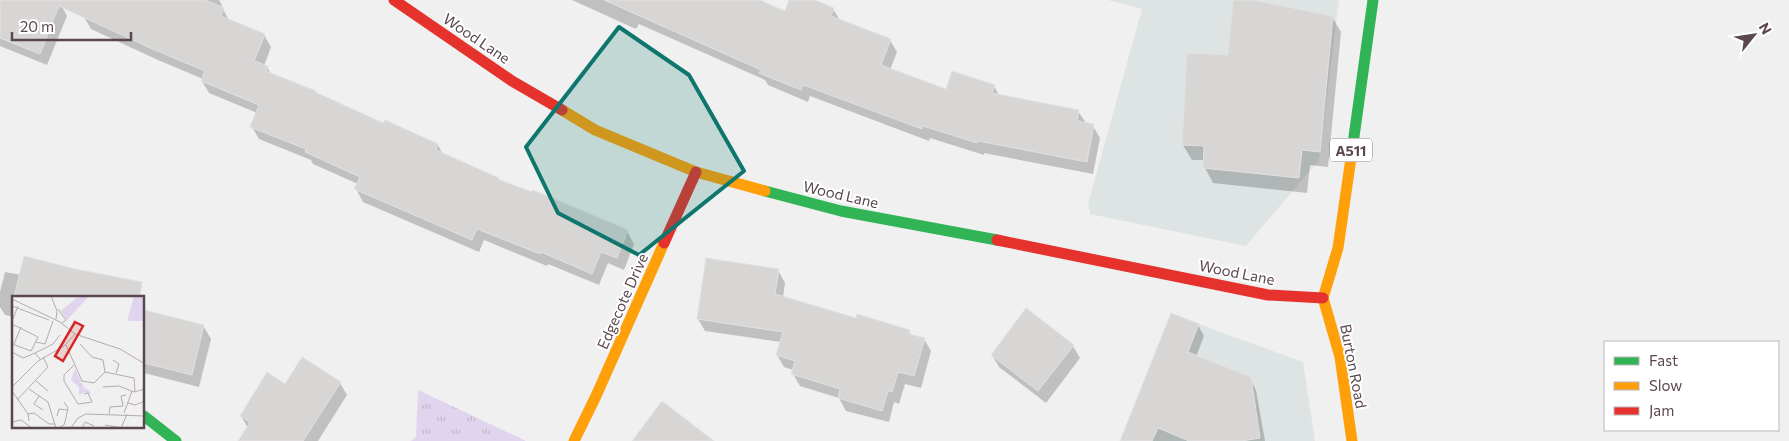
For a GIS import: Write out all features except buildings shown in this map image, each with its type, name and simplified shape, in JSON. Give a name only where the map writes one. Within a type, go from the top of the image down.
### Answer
[{"type":"main road","name":"Wood Lane","points":[[394,0],[512,81],[595,130],[696,172],[841,211],[1014,242],[1268,295],[1324,298]]},
{"type":"main road","name":"A511","points":[[1324,298],[1338,248],[1373,0]]},
{"type":"main road","name":"Edgecote Drive","points":[[574,441],[696,172]]},
{"type":"main road","name":"Burton Road","points":[[1324,298],[1340,357],[1352,441]]},
{"type":"main road","points":[[145,417],[176,441]]},
{"type":"highlighted area","points":[[619,27],[689,75],[744,171],[639,255],[558,213],[526,147]]},
{"type":"shaded area","points":[[1108,0],[1339,0],[1319,160],[1246,246],[1090,214],[1088,204],[1142,9]]},
{"type":"shaded area","points":[[1199,324],[1303,362],[1315,441],[1152,441]]},
{"type":"green space","points":[[418,390],[526,441],[411,441],[416,437]]},
{"type":"traffic: fast","points":[[1352,151],[1373,0]]},
{"type":"traffic: fast","points":[[765,191],[841,211],[997,240]]},
{"type":"traffic: fast","points":[[145,417],[176,441]]},
{"type":"traffic: slow","points":[[562,110],[595,130],[696,172],[765,191]]},
{"type":"traffic: slow","points":[[1352,151],[1338,248],[1323,298],[1340,357],[1352,441]]},
{"type":"traffic: slow","points":[[574,441],[664,243]]},
{"type":"traffic: jam","points":[[394,0],[512,81],[562,110]]},
{"type":"traffic: jam","points":[[664,243],[696,172]]},
{"type":"traffic: jam","points":[[997,240],[1268,295],[1323,298]]}]
